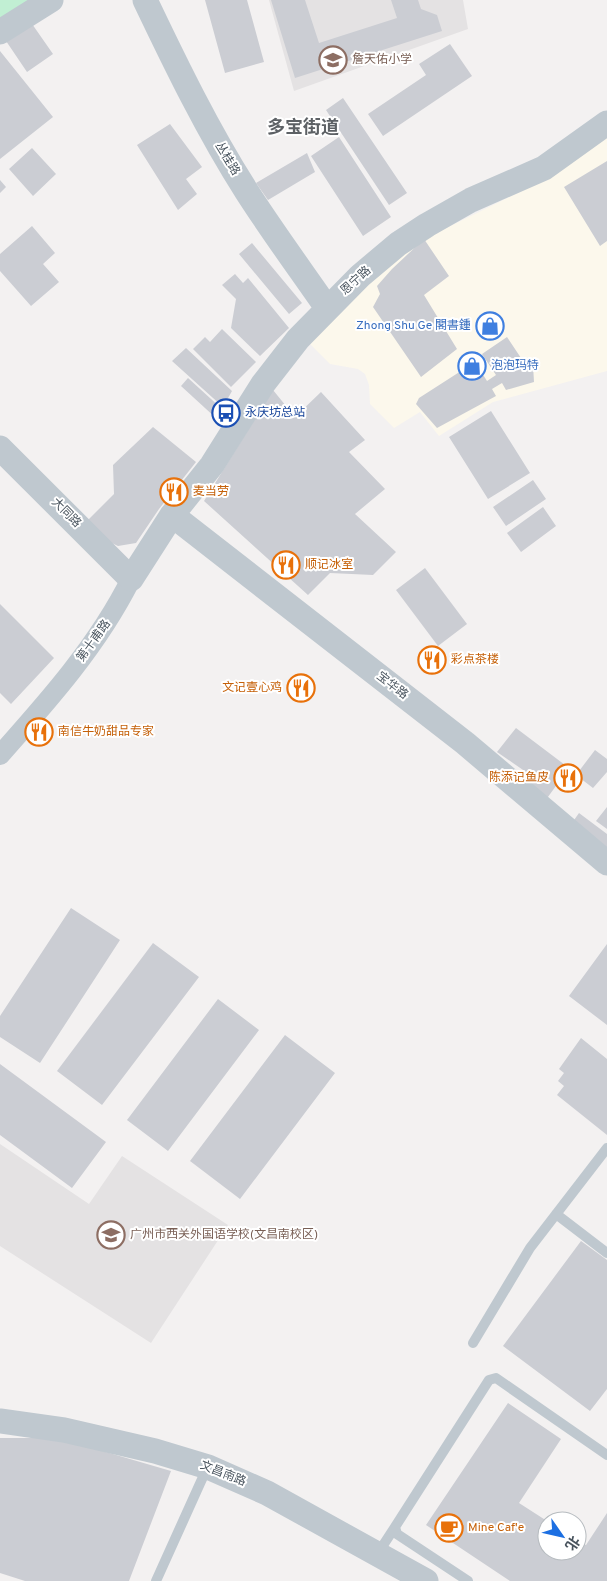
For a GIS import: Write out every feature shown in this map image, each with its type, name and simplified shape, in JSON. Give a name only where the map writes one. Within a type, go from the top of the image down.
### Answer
[{"type":"street","points":[[0,32],[51,0]]},
{"type":"street","name":"丛桂路","points":[[145,0],[179,72],[215,138],[247,191],[327,308]]},
{"type":"street","name":"恩宁路","points":[[172,515],[212,465],[263,384],[298,339],[360,276],[398,244],[420,229],[471,200],[544,168],[607,123]]},
{"type":"street","name":"大同路","points":[[0,448],[131,579]]},
{"type":"street","name":"第十甫路","points":[[0,755],[63,683],[114,615],[131,579],[172,515]]},
{"type":"street","name":"宝华路","points":[[172,515],[465,743],[607,863]]},
{"type":"street","name":"文昌南路","points":[[0,1421],[78,1433],[155,1451],[208,1467],[267,1493],[426,1581]]},
{"type":"lane","points":[[473,1343],[530,1248],[607,1148]]},
{"type":"lane","points":[[556,1214],[607,1253]]},
{"type":"lane","points":[[378,1553],[489,1380],[496,1378],[607,1455]]},
{"type":"lane","points":[[156,1581],[208,1467]]},
{"type":"lane","points":[[395,1527],[397,1534],[468,1581]]},
{"type":"shaded area","name":"詹天佑小学","points":[[269,0],[463,0],[468,29],[294,91]]},
{"type":"shaded area","points":[[607,134],[607,371],[493,402],[439,436],[420,412],[394,428],[370,404],[369,385],[365,374],[358,369],[330,364],[306,340],[350,296],[422,240],[544,180]]},
{"type":"shaded area","name":"广州市西关外国语学校(文昌南校区)","points":[[0,1144],[89,1204],[122,1156],[228,1225],[151,1343],[0,1246]]},
{"type":"green space","points":[[0,0],[40,0],[0,24]]},
{"type":"building","points":[[205,0],[247,0],[264,62],[225,73]]},
{"type":"building","points":[[271,0],[305,0],[319,43],[397,18],[391,0],[418,0],[421,9],[437,15],[442,31],[295,78]]},
{"type":"building","points":[[30,21],[53,54],[27,72],[4,38]]},
{"type":"building","points":[[450,44],[472,76],[383,136],[368,114],[426,75],[419,64]]},
{"type":"building","points":[[0,51],[53,117],[0,159]]},
{"type":"building","points":[[343,98],[407,193],[389,205],[326,110]]},
{"type":"building","points":[[170,124],[202,167],[186,179],[197,194],[178,210],[137,145]]},
{"type":"building","points":[[339,137],[391,217],[363,236],[311,156]]},
{"type":"building","points":[[32,148],[56,174],[33,196],[9,169]]},
{"type":"building","points":[[307,153],[315,172],[268,200],[256,183]]},
{"type":"building","points":[[607,161],[607,241],[600,246],[564,187]]},
{"type":"building","points":[[0,180],[6,187],[0,193]]},
{"type":"building","points":[[32,226],[55,253],[43,264],[59,282],[31,306],[0,271],[0,254]]},
{"type":"building","points":[[424,239],[449,276],[424,295],[457,349],[421,377],[373,307],[380,294],[377,286]]},
{"type":"building","points":[[252,243],[302,303],[289,314],[239,254]]},
{"type":"building","points":[[235,274],[243,283],[248,278],[289,328],[260,356],[231,328],[236,299],[222,285]]},
{"type":"building","points":[[222,329],[256,362],[231,387],[193,349],[205,337],[210,342]]},
{"type":"building","points":[[507,337],[523,361],[533,365],[534,382],[506,390],[502,383],[492,389],[496,396],[437,428],[416,404],[419,398],[475,362],[487,381],[496,375],[482,354]]},
{"type":"building","points":[[186,348],[232,391],[223,407],[172,361]]},
{"type":"building","points":[[188,378],[222,409],[217,419],[181,386]]},
{"type":"building","points":[[273,390],[295,417],[321,392],[365,440],[349,452],[385,489],[355,514],[396,552],[373,575],[330,573],[308,595],[204,501]]},
{"type":"building","points":[[491,411],[530,473],[488,499],[449,437]]},
{"type":"building","points":[[153,427],[196,462],[159,509],[136,543],[118,546],[80,528],[114,494],[113,465]]},
{"type":"building","points":[[533,480],[546,499],[506,526],[493,507]]},
{"type":"building","points":[[543,507],[556,526],[521,552],[507,533]]},
{"type":"building","points":[[425,568],[467,624],[438,646],[396,590]]},
{"type":"building","points":[[0,604],[54,658],[11,704],[0,693]]},
{"type":"building","points":[[516,728],[569,768],[545,801],[519,782],[526,772],[497,752]]},
{"type":"building","points":[[595,750],[607,759],[607,772],[593,788],[576,775]]},
{"type":"building","points":[[607,807],[607,829],[596,821]]},
{"type":"building","points":[[579,813],[607,834],[607,849],[572,823]]},
{"type":"building","points":[[71,908],[120,940],[40,1063],[0,1037],[0,1016]]},
{"type":"building","points":[[153,943],[199,977],[102,1105],[57,1071]]},
{"type":"building","points":[[607,944],[607,1025],[569,996]]},
{"type":"building","points":[[218,999],[259,1030],[168,1151],[127,1120]]},
{"type":"building","points":[[285,1035],[335,1073],[240,1199],[190,1161]]},
{"type":"building","points":[[581,1038],[607,1059],[607,1135],[557,1095],[564,1086],[558,1081],[564,1073],[559,1069]]},
{"type":"building","points":[[0,1064],[106,1142],[72,1188],[0,1135]]},
{"type":"building","points":[[581,1241],[607,1260],[607,1389],[590,1411],[503,1346]]},
{"type":"building","points":[[508,1403],[561,1439],[519,1503],[537,1515],[537,1561],[587,1561],[587,1543],[607,1513],[607,1581],[510,1581],[426,1525]]},
{"type":"building","points":[[0,1438],[58,1438],[171,1471],[129,1581],[25,1581],[0,1573]]},
{"type":"place","name":"詹天佑小学","points":[[333,60]]},
{"type":"place","name":"Zhong Shu Ge 閣書鍾","points":[[490,326]]},
{"type":"place","name":"泡泡玛特","points":[[472,366]]},
{"type":"place","name":"永庆坊总站","points":[[226,413]]},
{"type":"place","name":"麦当劳","points":[[174,492]]},
{"type":"place","name":"顺记冰室","points":[[286,565]]},
{"type":"place","name":"彩点茶楼","points":[[432,660]]},
{"type":"place","name":"文记壹心鸡","points":[[301,688]]},
{"type":"place","name":"南信牛奶甜品专家","points":[[39,732]]},
{"type":"place","name":"陈添记鱼皮","points":[[568,778]]},
{"type":"place","name":"广州市西关外国语学校(文昌南校区)","points":[[111,1235]]},
{"type":"place","name":"Mine Caf'e","points":[[449,1528]]},
{"type":"district","name":"多宝街道","points":[[303,128]]}]
